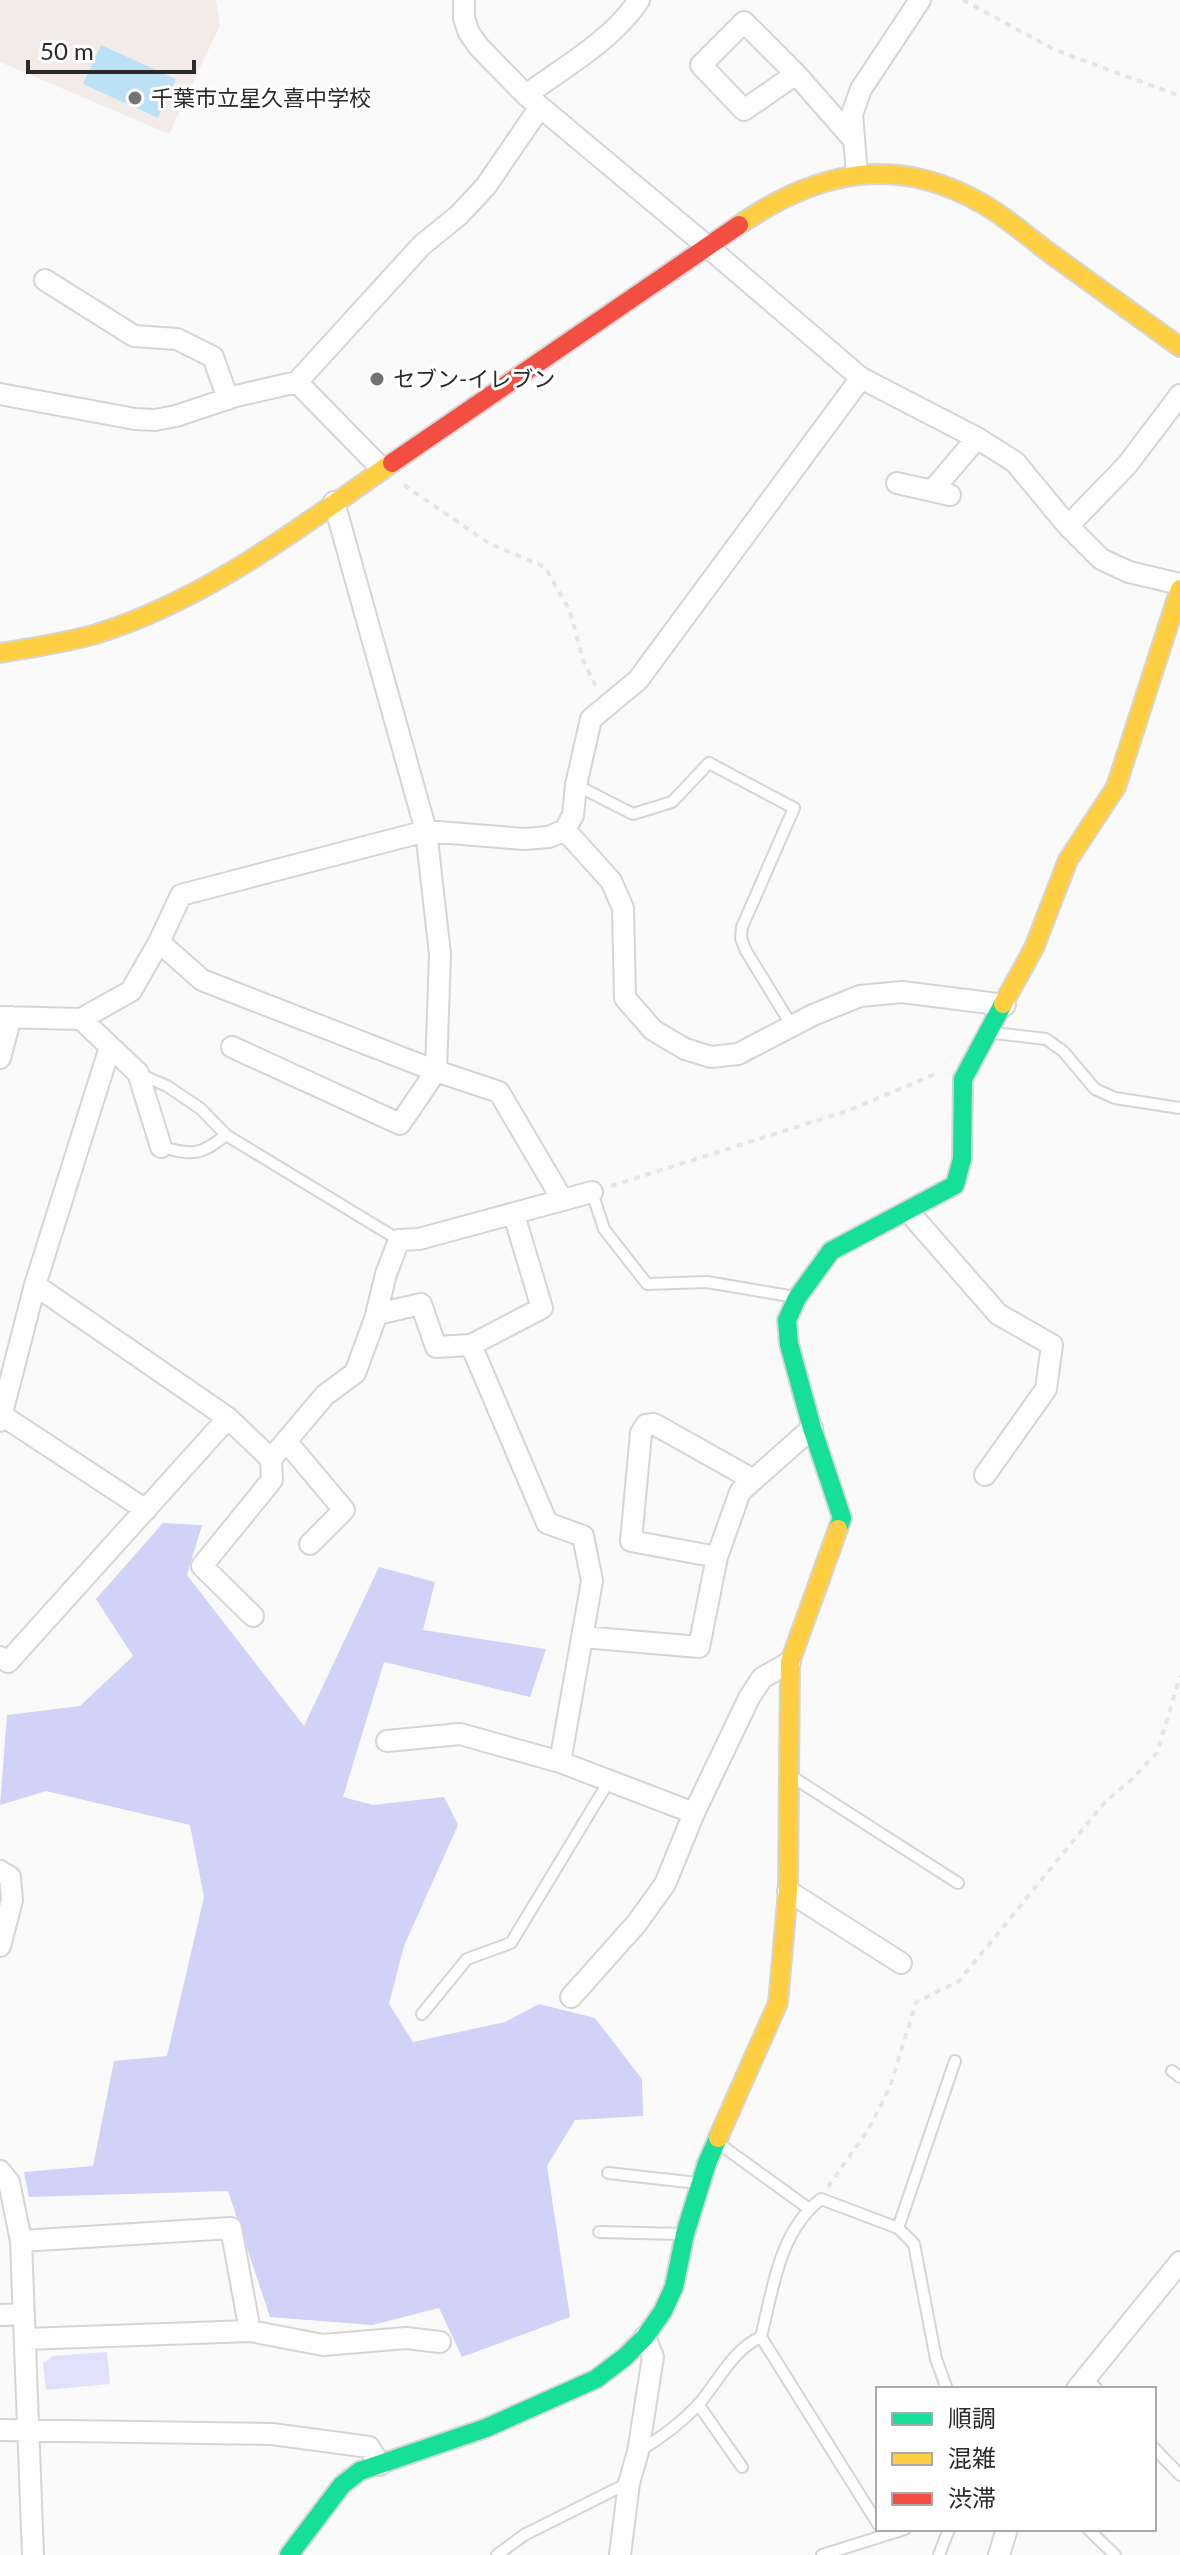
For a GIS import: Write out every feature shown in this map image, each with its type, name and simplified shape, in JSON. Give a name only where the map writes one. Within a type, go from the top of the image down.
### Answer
[{"type":"street","points":[[289,2555],[342,2485],[360,2471],[486,2428],[596,2379],[645,2337],[663,2311],[674,2287],[700,2184],[778,2003],[788,1891],[790,1662],[842,1518],[812,1428],[789,1344],[787,1320],[797,1298],[831,1251],[955,1185],[961,1171],[964,1145],[960,1098],[963,1079],[1034,948],[1068,860],[1116,787],[1180,587],[1129,572],[1101,559],[1068,526],[1015,462],[977,438],[861,378],[533,101],[469,33],[464,18],[464,0]]},
{"type":"street","points":[[0,394],[155,420],[297,382],[422,245],[459,215],[486,186],[533,101],[632,11],[639,0]]},
{"type":"street","points":[[857,174],[852,114],[861,89],[920,0]]},
{"type":"street","points":[[796,74],[744,110],[701,65],[744,22],[796,74],[853,139]]},
{"type":"street","points":[[0,653],[72,641],[119,626],[169,606],[253,559],[768,205],[825,181],[885,171],[942,184],[983,203],[1180,347]]},
{"type":"street","points":[[45,280],[134,336],[177,339],[213,357],[228,399]]},
{"type":"street","points":[[0,1058],[6,1017],[81,1019],[131,991],[181,895],[426,831],[524,839],[549,837],[565,830],[573,815],[576,785],[591,719],[638,680],[861,378]]},
{"type":"street","points":[[297,382],[382,469]]},
{"type":"street","points":[[1068,526],[1127,465],[1180,395]]},
{"type":"street","points":[[897,483],[941,493],[977,438]]},
{"type":"street","points":[[232,1047],[400,1124],[436,1071],[440,954],[426,831],[334,502]]},
{"type":"street","points":[[565,830],[611,881],[623,908],[625,998],[653,1030],[685,1049],[711,1057],[738,1054],[860,996],[902,992],[1005,1005]]},
{"type":"street","points":[[159,942],[202,980],[436,1071],[499,1092],[562,1199]]},
{"type":"street","points":[[81,1019],[138,1073],[161,1147]]},
{"type":"street","points":[[110,1047],[35,1285],[1,1416],[146,1510]]},
{"type":"street","points":[[253,1616],[202,1566],[272,1480],[271,1459],[325,1395],[355,1373],[399,1240],[419,1239],[592,1192]]},
{"type":"street","points":[[908,1211],[998,1314],[1052,1345],[1046,1389],[985,1475]]},
{"type":"street","points":[[377,1314],[421,1304],[436,1347],[471,1345],[542,1308],[514,1215]]},
{"type":"street","points":[[35,1285],[228,1418],[271,1459]]},
{"type":"street","points":[[471,1345],[547,1523],[583,1536],[592,1581],[560,1762]]},
{"type":"street","points":[[0,1657],[8,1662],[228,1418]]},
{"type":"street","points":[[717,1557],[631,1541],[641,1433],[646,1425],[654,1424],[752,1479]]},
{"type":"street","points":[[583,1637],[699,1647],[717,1557],[740,1492],[812,1428]]},
{"type":"street","points":[[286,1441],[344,1510],[310,1544]]},
{"type":"street","points":[[571,1997],[637,1923],[665,1884],[694,1813],[749,1698],[762,1678],[790,1662]]},
{"type":"street","points":[[387,1741],[460,1734],[560,1762],[694,1813]]},
{"type":"street","points":[[0,1871],[10,1877],[12,1900],[0,1946]]},
{"type":"street","points":[[788,1891],[901,1963]]},
{"type":"street","points":[[0,2171],[9,2182],[8,2218],[21,2241],[33,2555]]},
{"type":"street","points":[[21,2241],[231,2228],[250,2331]]},
{"type":"street","points":[[1086,2385],[1180,2262]]},
{"type":"street","points":[[0,2315],[24,2314]]},
{"type":"street","points":[[25,2339],[250,2331],[323,2345],[406,2338],[440,2342]]},
{"type":"street","points":[[620,2555],[629,2483],[638,2452],[653,2357],[645,2337]]},
{"type":"street","points":[[0,2430],[272,2434],[369,2447],[380,2465]]},
{"type":"street","points":[[999,2555],[1006,2531]]},
{"type":"lane","points":[[576,785],[633,814],[672,802],[709,763],[794,808],[742,927],[741,938],[792,1026]]},
{"type":"lane","points":[[989,1032],[1046,1039],[1063,1051],[1095,1089],[1115,1098],[1180,1108]]},
{"type":"lane","points":[[138,1073],[167,1086],[201,1109],[226,1135],[399,1240]]},
{"type":"lane","points":[[161,1147],[184,1153],[207,1151],[226,1135]]},
{"type":"lane","points":[[592,1192],[604,1229],[647,1284],[707,1282],[797,1298]]},
{"type":"lane","points":[[789,1774],[958,1883]]},
{"type":"lane","points":[[422,2014],[467,1959],[511,1943],[609,1781]]},
{"type":"lane","points":[[898,2228],[955,2061]]},
{"type":"lane","points":[[716,2142],[808,2208]]},
{"type":"lane","points":[[608,2173],[700,2184]]},
{"type":"lane","points":[[876,2521],[761,2337],[781,2255],[808,2208],[821,2199],[898,2228],[914,2244],[936,2359],[946,2387]]},
{"type":"lane","points":[[599,2232],[685,2234]]},
{"type":"lane","points":[[638,2452],[671,2431],[698,2404],[747,2343],[761,2337]]},
{"type":"lane","points":[[698,2404],[742,2467]]},
{"type":"lane","points":[[1156,2450],[1180,2475]]},
{"type":"lane","points":[[497,2555],[524,2535],[629,2483]]},
{"type":"lane","points":[[822,2555],[876,2531]]},
{"type":"lane","points":[[939,2555],[948,2531]]},
{"type":"lane","points":[[1090,2531],[1115,2555]]},
{"type":"path","points":[[963,0],[1055,50],[1180,96]]},
{"type":"path","points":[[382,469],[490,544],[545,567],[570,611],[583,660],[605,708]]},
{"type":"path","points":[[592,1192],[847,1111],[974,1058]]},
{"type":"path","points":[[821,2199],[868,2130],[890,2087],[916,2002],[959,1981],[1105,1802],[1157,1753],[1180,1676]]},
{"type":"shaded area","name":"千葉市立星久喜中学校","points":[[0,0],[216,0],[220,25],[169,134],[0,62]]},
{"type":"shaded area","points":[[101,45],[176,79],[158,118],[83,84]]},
{"type":"shaded area","points":[[163,1523],[202,1525],[187,1575],[304,1726],[379,1567],[435,1582],[423,1630],[546,1649],[530,1697],[384,1662],[343,1797],[373,1805],[444,1797],[458,1825],[404,1946],[389,2004],[413,2042],[505,2022],[539,2004],[595,2018],[642,2079],[643,2116],[575,2120],[547,2166],[570,2317],[462,2357],[439,2308],[372,2325],[270,2317],[228,2191],[29,2197],[24,2172],[93,2166],[114,2061],[167,2056],[204,1897],[190,1825],[46,1791],[0,1805],[7,1715],[80,1706],[133,1656],[96,1599]]},
{"type":"shaded area","points":[[107,2352],[110,2384],[46,2390],[43,2363],[53,2356]]},
{"type":"traffic: fast","points":[[838,1529],[842,1518],[812,1428],[789,1344],[787,1320],[797,1298],[831,1251],[955,1185],[962,1159],[963,1079],[1003,1004]]},
{"type":"traffic: fast","points":[[289,2555],[342,2485],[360,2471],[486,2428],[596,2379],[625,2357],[645,2337],[663,2311],[674,2287],[685,2234],[718,2138]]},
{"type":"traffic: slow","points":[[739,225],[799,191],[829,181],[859,175],[889,174],[920,178],[951,188],[1008,220],[1180,347]]},
{"type":"traffic: slow","points":[[0,653],[96,634],[176,602],[250,560],[392,463]]},
{"type":"traffic: slow","points":[[1003,1004],[1034,948],[1068,860],[1116,787],[1180,589]]},
{"type":"traffic: slow","points":[[718,2138],[778,2003],[788,1891],[790,1662],[838,1529]]},
{"type":"traffic: jam","points":[[392,463],[739,225]]},
{"type":"place","name":"千葉市立星久喜中学校","points":[[135,98]]},
{"type":"place","name":"セブン-イレブン","points":[[377,379]]}]
